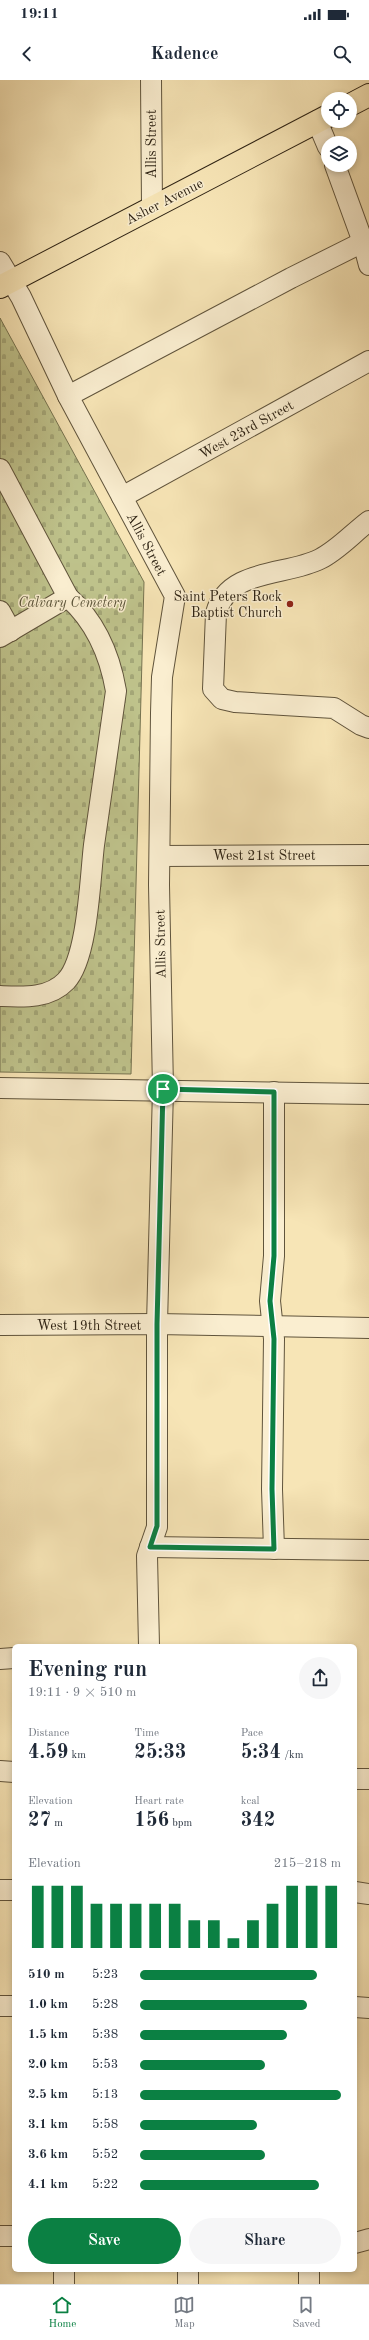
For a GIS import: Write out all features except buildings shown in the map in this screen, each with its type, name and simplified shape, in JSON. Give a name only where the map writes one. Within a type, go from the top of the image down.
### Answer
[{"type":"main road","points":[[357,102],[369,96]]},
{"type":"main road","name":"Asher Avenue","points":[[5,284],[321,120]]},
{"type":"street","name":"Allis Street","points":[[151,80],[152,207]]},
{"type":"street","points":[[338,172],[363,242],[369,265]]},
{"type":"street","points":[[68,396],[291,278],[363,242]]},
{"type":"street","name":"Allis Street","points":[[0,262],[5,284],[22,297],[68,396],[175,596],[162,677],[160,856],[163,1089],[157,1324],[157,1526],[146,1562],[149,1644]]},
{"type":"street","name":"West 23rd Street","points":[[122,497],[369,361]]},
{"type":"street","points":[[0,470],[68,597],[82,611],[104,646],[112,667],[116,691],[85,923],[77,963],[65,982],[53,991],[40,996],[0,996]]},
{"type":"street","points":[[369,521],[321,558],[305,565],[254,576],[237,586],[219,602],[216,613],[213,689],[222,699],[235,702],[334,708],[361,725],[369,728]]},
{"type":"street","points":[[0,611],[5,634],[68,597]]},
{"type":"street","name":"West 21st Street","points":[[160,856],[369,855]]},
{"type":"street","points":[[0,1088],[163,1089],[369,1094]]},
{"type":"street","points":[[274,1092],[274,1256],[270,1301],[274,1339],[272,1489],[274,1549]]},
{"type":"street","name":"West 19th Street","points":[[0,1325],[157,1324],[369,1328]]},
{"type":"street","points":[[150,1547],[369,1550]]},
{"type":"street","points":[[0,1659],[12,1658]]},
{"type":"street","points":[[0,1771],[12,1772]]},
{"type":"street","points":[[357,1779],[369,1779]]},
{"type":"street","points":[[0,1890],[12,1890]]},
{"type":"street","points":[[357,1892],[369,1894]]},
{"type":"street","points":[[0,2006],[12,2006]]},
{"type":"street","points":[[357,2007],[369,2008]]},
{"type":"street","points":[[0,2236],[12,2236]]},
{"type":"street","points":[[357,2242],[369,2239]]},
{"type":"street","points":[[64,2272],[64,2284]]},
{"type":"street","points":[[188,2272],[188,2284]]},
{"type":"street","points":[[309,2272],[309,2284]]},
{"type":"green space","name":"Calvary Cemetery","points":[[0,318],[144,582],[131,1074],[0,1072]]},
{"type":"place","name":"Saint Peters Rock Baptist Church","points":[[290,604]]},
{"type":"route","points":[[163,1089],[274,1092],[274,1256],[270,1316],[274,1339],[272,1489],[274,1549],[150,1547],[154,1539],[157,1526],[157,1324],[163,1089]]}]
